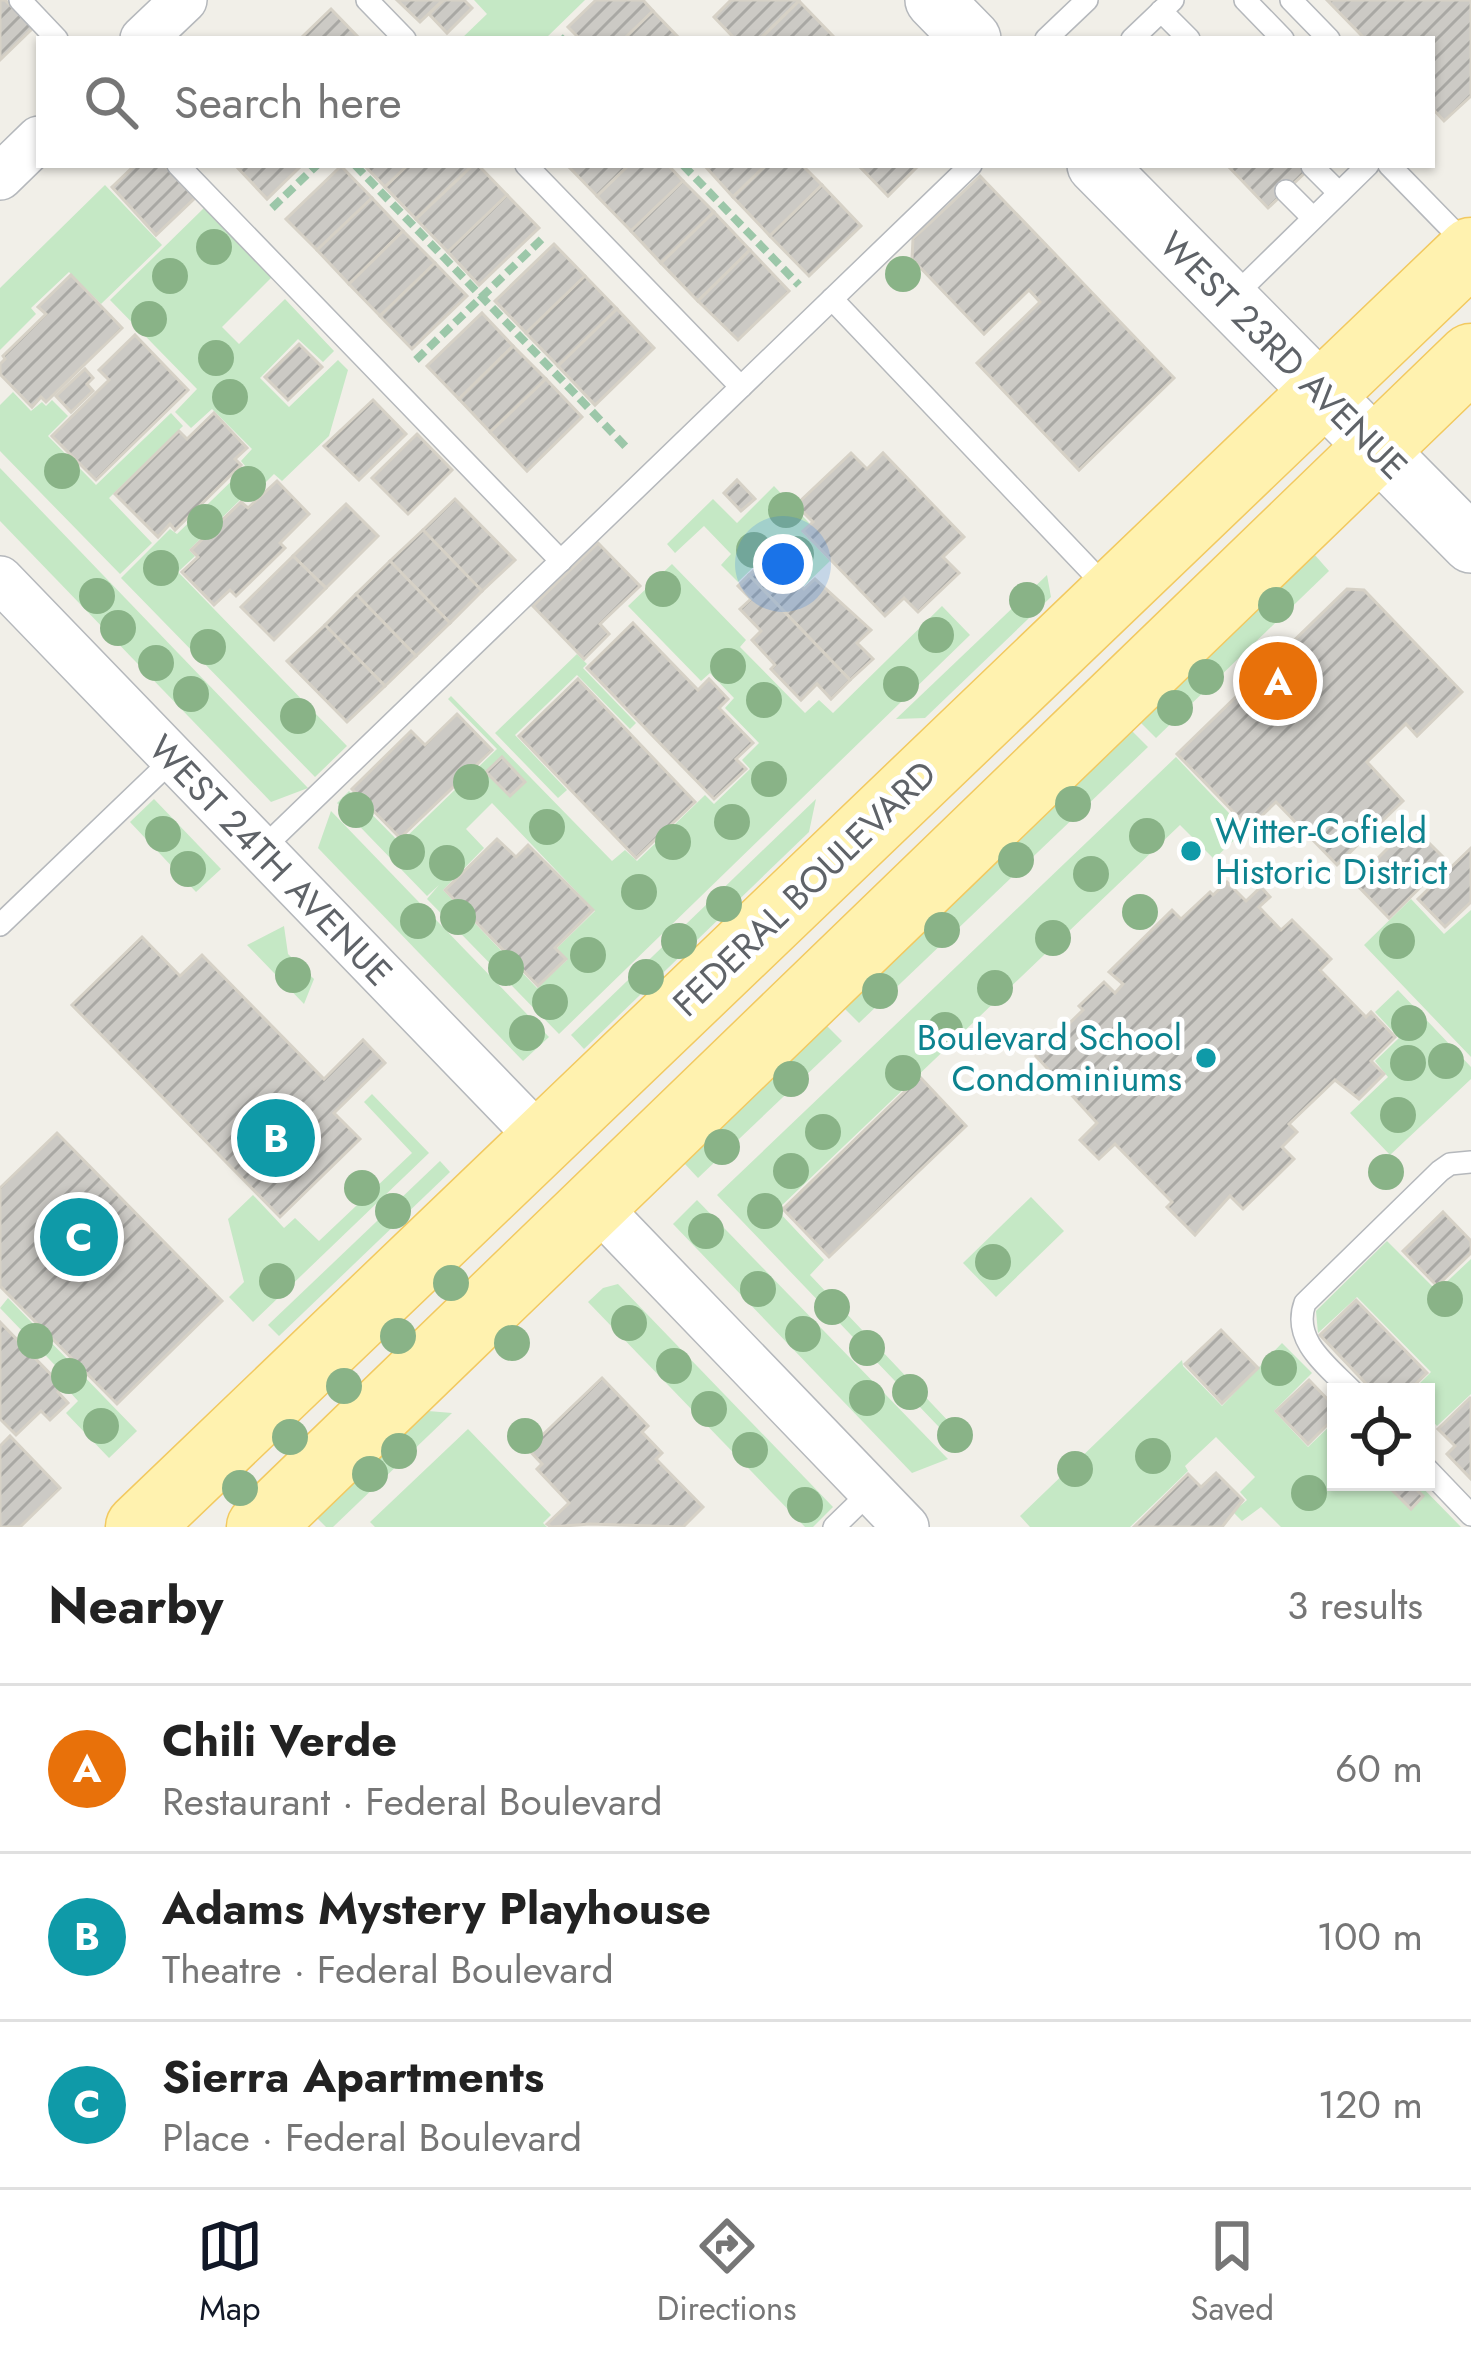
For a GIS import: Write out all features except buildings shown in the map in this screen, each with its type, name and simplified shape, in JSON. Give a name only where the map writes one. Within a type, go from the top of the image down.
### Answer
[{"type":"main road","name":"FEDERAL BOULEVARD","points":[[139,1527],[1471,250]]},
{"type":"main road","points":[[260,1527],[1471,357]]},
{"type":"street","points":[[146,36],[184,0]]},
{"type":"street","points":[[934,0],[970,36]]},
{"type":"street","points":[[0,177],[36,142]]},
{"type":"street","name":"WEST 23RD AVENUE","points":[[1099,168],[1471,544]]},
{"type":"street","name":"WEST 24TH AVENUE","points":[[0,579],[542,1140]]},
{"type":"street","points":[[595,1204],[906,1527]]},
{"type":"lane","points":[[20,0],[54,36]]},
{"type":"lane","points":[[367,0],[402,36]]},
{"type":"lane","points":[[1049,36],[1087,0]]},
{"type":"lane","points":[[1245,0],[1280,36]]},
{"type":"lane","points":[[1291,0],[1326,36]]},
{"type":"lane","points":[[1137,36],[1167,5],[1187,36]]},
{"type":"lane","points":[[181,168],[561,561]]},
{"type":"lane","points":[[529,168],[741,387]]},
{"type":"lane","points":[[261,850],[968,168]]},
{"type":"lane","points":[[1314,168],[1339,194]]},
{"type":"lane","points":[[1229,300],[1365,168]]},
{"type":"lane","points":[[1392,168],[1471,250]]},
{"type":"lane","points":[[1286,191],[1313,218]]},
{"type":"lane","points":[[827,304],[1113,594]]},
{"type":"lane","points":[[0,925],[172,759]]},
{"type":"lane","points":[[1345,1383],[1304,1339],[1300,1315],[1305,1303],[1440,1171],[1450,1164],[1471,1162]]},
{"type":"lane","points":[[1435,1477],[1471,1515]]},
{"type":"lane","points":[[834,1527],[871,1491]]},
{"type":"path","points":[[245,234],[313,168]]},
{"type":"path","points":[[358,168],[652,474]]},
{"type":"path","points":[[686,168],[827,304]]},
{"type":"path","points":[[390,384],[571,211]]},
{"type":"green space","points":[[474,0],[585,0],[548,36],[464,36],[487,14]]},
{"type":"green space","points":[[105,185],[162,245],[101,304],[69,272],[31,308],[36,314],[0,350],[0,288]]},
{"type":"green space","points":[[205,207],[272,277],[222,327],[239,344],[285,299],[334,351],[323,362],[298,339],[260,378],[289,407],[338,360],[348,370],[329,436],[282,481],[274,474],[246,502],[242,498],[189,550],[195,556],[178,572],[347,746],[315,777],[121,578],[170,529],[177,534],[246,467],[241,461],[252,449],[212,409],[191,428],[175,412],[197,389],[110,300]]},
{"type":"green space","points":[[13,392],[31,411],[52,400],[68,416],[48,436],[96,485],[171,413],[183,426],[109,498],[152,543],[120,574],[0,451],[0,405]]},
{"type":"green space","points":[[0,468],[308,788],[271,802],[0,521]]},
{"type":"green space","points":[[774,486],[810,524],[802,532],[830,561],[804,586],[770,551],[738,582],[721,565],[731,554],[704,526],[675,553],[667,544],[713,499],[737,523]]},
{"type":"green space","points":[[1314,554],[1329,571],[1156,738],[1140,722]]},
{"type":"green space","points":[[672,564],[746,640],[740,647],[805,713],[819,700],[833,713],[942,606],[970,635],[559,1034],[427,899],[439,885],[427,896],[337,803],[349,791],[400,843],[497,749],[448,699],[451,696],[612,861],[625,850],[637,861],[705,795],[714,804],[750,769],[742,760],[759,743],[725,708],[734,698],[710,673],[701,681],[628,606]],"holes":[[[492,803],[595,911],[557,948],[567,960],[537,988],[443,890],[484,848],[466,829]]]},
{"type":"green space","points":[[1047,575],[1051,597],[925,718],[896,719]]},
{"type":"green space","points":[[577,654],[587,664],[583,668],[636,723],[630,729],[577,675],[515,735],[567,790],[558,798],[495,733]]},
{"type":"green space","points":[[1132,731],[1148,747],[859,1023],[843,1007]]},
{"type":"green space","points":[[1176,757],[1245,830],[1214,859],[1180,825],[777,1210],[824,1260],[810,1275],[969,1443],[961,1450],[717,1195]]},
{"type":"green space","points":[[154,799],[221,869],[196,892],[130,822]]},
{"type":"green space","points":[[816,799],[809,832],[584,1049],[571,1035]]},
{"type":"green space","points":[[331,811],[549,1037],[523,1061],[318,848]]},
{"type":"green space","points":[[1411,899],[1444,934],[1471,910],[1471,1057],[1364,945]]},
{"type":"green space","points":[[284,926],[288,954],[314,979],[304,1004],[247,945]]},
{"type":"green space","points":[[1398,990],[1471,1067],[1471,1079],[1390,1155],[1350,1113],[1388,1077],[1375,1061],[1399,1038],[1375,1012]]},
{"type":"green space","points":[[827,1026],[842,1041],[698,1178],[684,1163]]},
{"type":"green space","points":[[372,1094],[429,1153],[253,1322],[229,1297],[244,1282],[228,1219],[253,1195],[284,1228],[295,1218],[319,1241],[412,1153],[364,1102]]},
{"type":"green space","points":[[440,1161],[450,1172],[279,1336],[268,1325]]},
{"type":"green space","points":[[1031,1197],[1064,1231],[996,1297],[963,1263]]},
{"type":"green space","points":[[697,1200],[948,1459],[912,1473],[673,1224]]},
{"type":"green space","points":[[1387,1241],[1437,1291],[1471,1259],[1471,1394],[1437,1426],[1435,1383],[1420,1383],[1431,1372],[1357,1297],[1318,1333],[1316,1311]]},
{"type":"green space","points":[[618,1284],[833,1507],[813,1527],[805,1527],[588,1302],[603,1288]]},
{"type":"green space","points":[[8,1298],[137,1431],[109,1458],[66,1413],[78,1401],[69,1391],[74,1385],[0,1308]]},
{"type":"green space","points":[[1282,1343],[1312,1373],[1274,1411],[1308,1447],[1327,1429],[1327,1491],[1426,1491],[1461,1527],[1281,1527],[1261,1507],[1242,1521],[1233,1512],[1247,1500],[1240,1492],[1255,1477],[1216,1437],[1130,1527],[1030,1527],[1020,1516],[1182,1360],[1222,1406]]},
{"type":"green space","points":[[428,1411],[452,1413],[333,1527],[326,1527],[316,1517]]},
{"type":"green space","points":[[468,1429],[551,1515],[543,1523],[547,1527],[375,1527],[370,1522]]},
{"type":"place","name":"Chili Verde","points":[[1278,681]]},
{"type":"place","name":"Witter-Cofield Historic District","points":[[1191,851]]},
{"type":"place","name":"Boulevard School Condominiums","points":[[1206,1058]]},
{"type":"place","name":"Adams Mystery Playhouse","points":[[276,1138]]},
{"type":"place","name":"Sierra Apartments","points":[[79,1237]]}]
